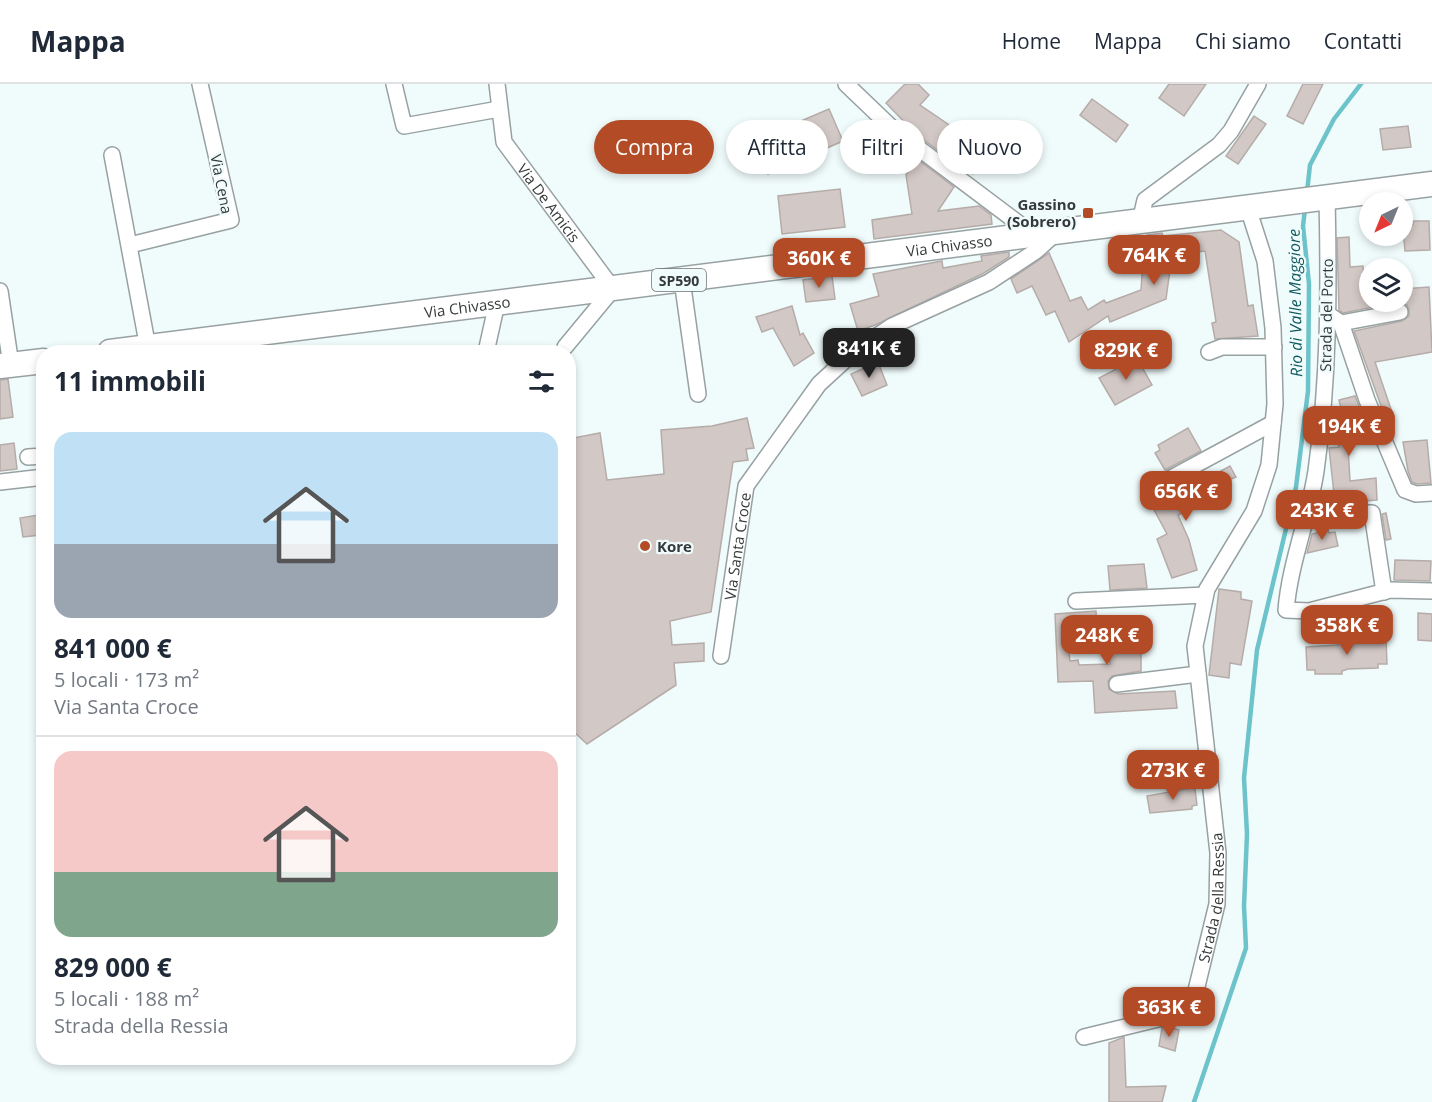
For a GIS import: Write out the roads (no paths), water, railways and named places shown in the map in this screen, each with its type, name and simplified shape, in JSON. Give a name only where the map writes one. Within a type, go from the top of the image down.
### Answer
[{"type":"main road","name":"Via Chivasso","points":[[171,345],[1432,184]]},
{"type":"main road","points":[[5,366],[36,362]]},
{"type":"street","name":"Via Cena","points":[[130,245],[231,220],[200,84]]},
{"type":"street","points":[[394,84],[404,126],[498,109]]},
{"type":"street","name":"Via De Amicis","points":[[497,84],[498,109],[504,142],[613,289]]},
{"type":"street","points":[[846,84],[893,129],[1046,234]]},
{"type":"street","points":[[1140,222],[1145,200],[1219,146],[1231,131],[1258,84]]},
{"type":"street","points":[[112,155],[147,345]]},
{"type":"street","name":"Strada del Porto","points":[[1327,197],[1335,319],[1316,472],[1308,513],[1288,586],[1286,610],[1309,611],[1384,591]]},
{"type":"street","name":"Strada della Ressia","points":[[1084,1037],[1191,1011],[1217,904],[1215,804],[1196,646],[1205,595],[1222,561],[1254,511],[1269,465],[1275,404],[1274,347],[1265,261],[1248,208]]},
{"type":"street","name":"Via Santa Croce","points":[[721,656],[746,486],[819,384],[856,350],[892,326],[989,282],[1036,251],[1046,234]]},
{"type":"street","points":[[682,280],[698,394]]},
{"type":"street","points":[[567,345],[613,289]]},
{"type":"street","points":[[0,291],[5,366]]},
{"type":"street","points":[[488,345],[497,303]]},
{"type":"street","points":[[1400,312],[1335,319],[1401,484],[1405,490],[1416,494],[1432,493]]},
{"type":"street","points":[[1209,352],[1222,347],[1274,347]]},
{"type":"street","points":[[1162,483],[1273,423]]},
{"type":"street","points":[[0,482],[36,478]]},
{"type":"street","points":[[1308,513],[1372,513],[1384,591],[1432,591]]},
{"type":"street","points":[[1076,601],[1205,595]]},
{"type":"street","points":[[1117,684],[1198,674]]},
{"type":"waterway","name":"Rio di Valle Maggiore","points":[[1307,192],[1310,165],[1334,119],[1361,84]]},
{"type":"waterway","name":"Rio di Valle Maggiore","points":[[1194,1102],[1246,948],[1244,906],[1247,834],[1244,778],[1257,650],[1296,487],[1308,391],[1309,284],[1303,226],[1305,209]]},
{"type":"place","name":"Gassino (Sobrero)","points":[[1088,213]]},
{"type":"place","name":"Kore","points":[[645,546]]}]
